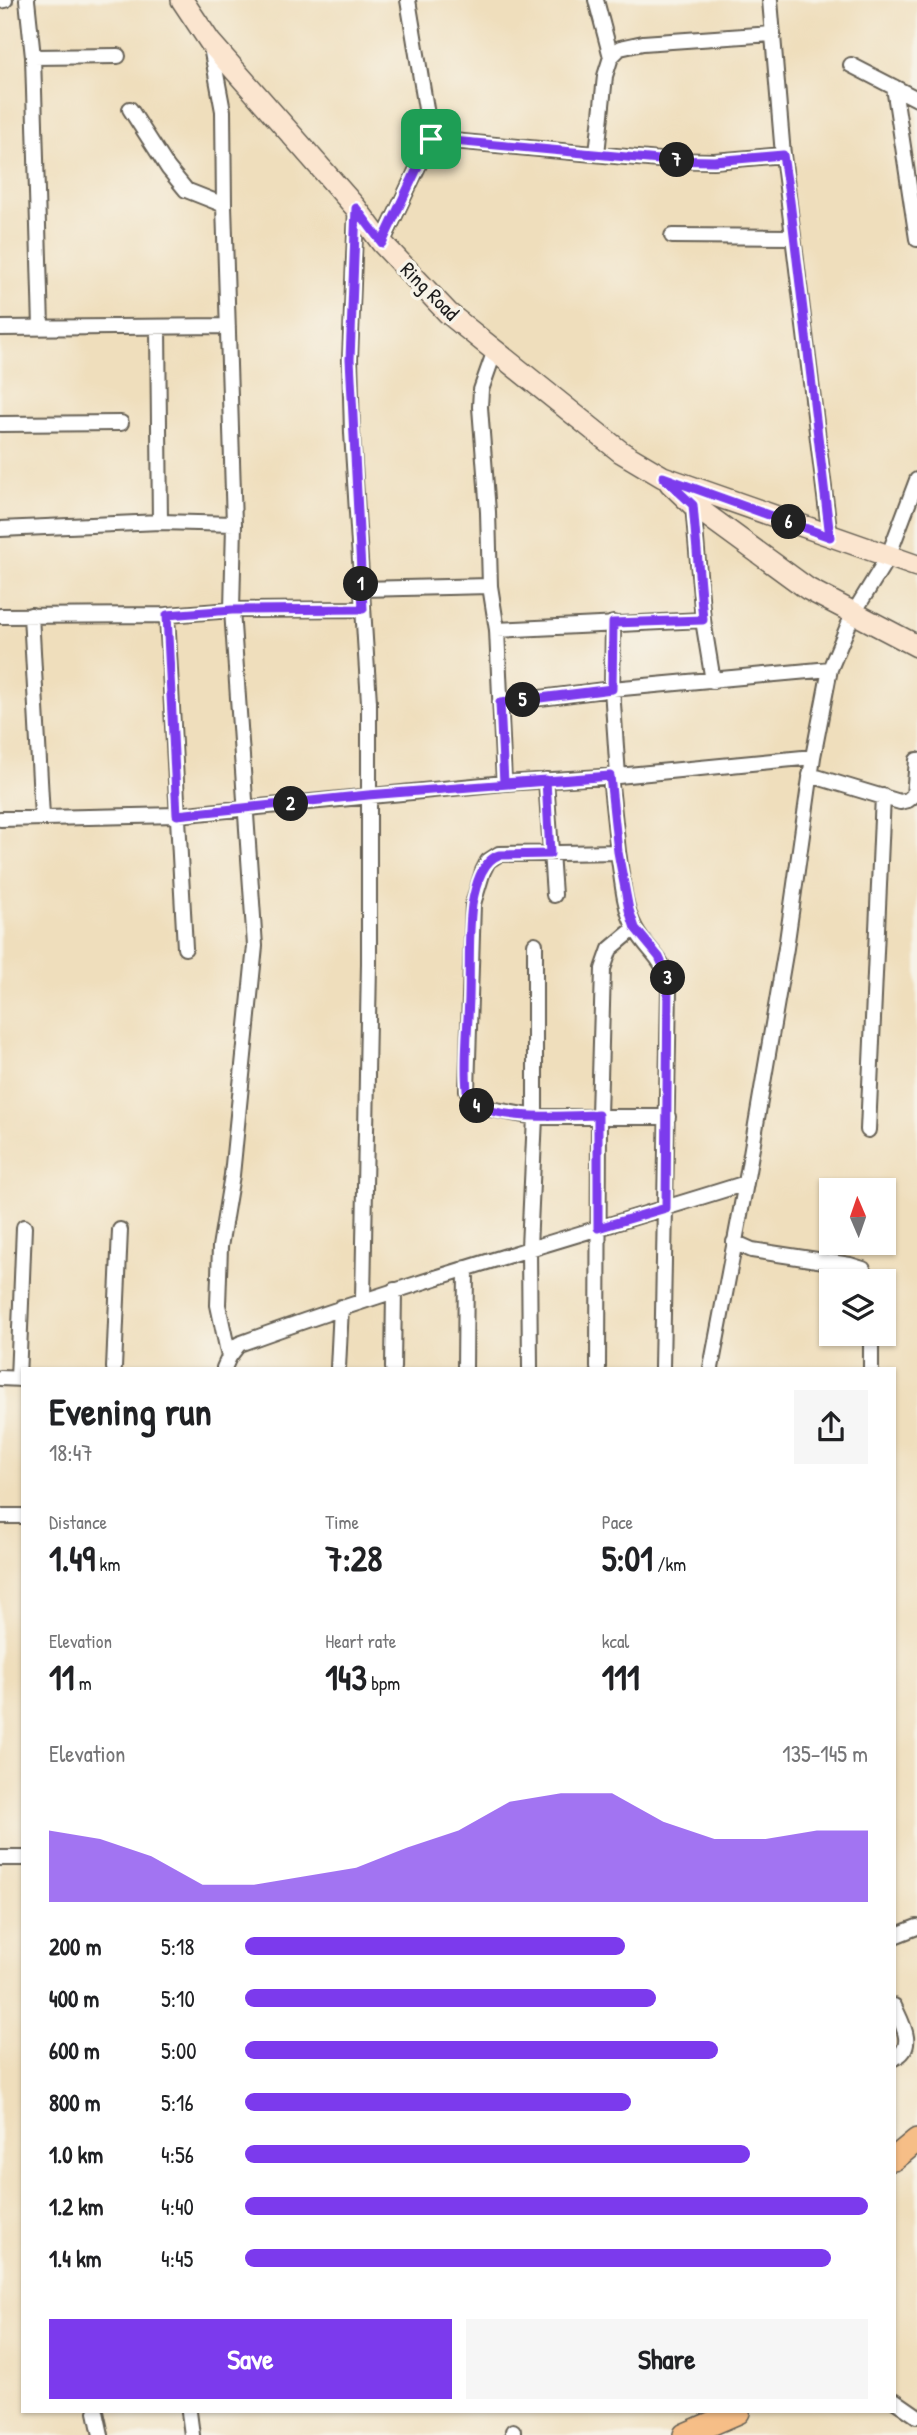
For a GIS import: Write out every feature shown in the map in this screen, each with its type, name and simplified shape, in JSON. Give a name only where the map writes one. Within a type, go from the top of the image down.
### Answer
[{"type":"main road","name":"Ring Road","points":[[182,0],[210,42],[356,208],[382,243],[448,313],[621,452],[663,477],[917,566]]},
{"type":"main road","name":"Ring Road","points":[[663,477],[693,505],[808,589],[917,646]]},
{"type":"main road","points":[[896,2157],[917,2140]]},
{"type":"main road","points":[[685,2435],[735,2413]]},
{"type":"street","points":[[0,1],[5,0]]},
{"type":"street","points":[[27,0],[33,57],[41,327]]},
{"type":"street","points":[[382,243],[431,139],[408,0]]},
{"type":"street","points":[[596,0],[611,57]]},
{"type":"street","points":[[769,0],[783,155],[830,537]]},
{"type":"street","points":[[597,154],[605,76],[611,57],[620,48],[643,43],[773,34]]},
{"type":"street","points":[[210,42],[221,93],[225,173],[223,205],[234,524],[232,610],[255,946],[232,1175],[220,1247],[218,1305],[227,1363]]},
{"type":"street","points":[[33,57],[118,56]]},
{"type":"street","points":[[851,65],[917,99]]},
{"type":"street","points":[[894,87],[917,239]]},
{"type":"street","points":[[130,109],[186,190],[223,205]]},
{"type":"street","points":[[431,139],[659,160],[714,161],[783,155]]},
{"type":"street","points":[[356,208],[350,359],[369,702],[369,962],[363,1299]]},
{"type":"street","points":[[672,236],[793,237]]},
{"type":"street","points":[[0,328],[228,326]]},
{"type":"street","points":[[158,328],[160,522]]},
{"type":"street","points":[[495,350],[481,390],[480,407],[488,512],[490,586],[497,630],[504,783]]},
{"type":"street","points":[[0,424],[121,423]]},
{"type":"street","points":[[711,1367],[746,1183],[786,948],[810,775],[830,669],[853,614],[888,557],[917,480]]},
{"type":"street","points":[[693,505],[703,620],[713,681]]},
{"type":"street","points":[[0,529],[160,522],[234,524]]},
{"type":"street","points":[[361,589],[490,586]]},
{"type":"street","points":[[0,616],[167,615],[232,610],[363,609]]},
{"type":"street","points":[[31,615],[42,817]]},
{"type":"street","points":[[167,615],[185,948]]},
{"type":"street","points":[[497,630],[703,620]]},
{"type":"street","points":[[613,623],[612,689],[618,852],[635,928],[659,957],[668,977],[668,1117],[662,1367]]},
{"type":"street","points":[[500,703],[612,689],[830,669]]},
{"type":"street","points":[[0,819],[177,815],[368,795],[813,757]]},
{"type":"street","points":[[810,775],[900,802],[914,795],[917,760]]},
{"type":"street","points":[[546,780],[554,895]]},
{"type":"street","points":[[868,1130],[883,796]]},
{"type":"street","points":[[618,852],[499,855],[488,861],[472,904],[466,1080],[470,1097],[478,1107],[488,1110],[536,1116],[668,1117]]},
{"type":"street","points":[[598,1367],[598,1115],[603,969],[610,949],[635,928]]},
{"type":"street","points":[[530,1367],[528,1247],[536,1116],[535,944]]},
{"type":"street","points":[[227,1363],[239,1344],[363,1299],[746,1183]]},
{"type":"street","points":[[0,1378],[20,1379],[24,1227]]},
{"type":"street","points":[[114,1367],[120,1230]]},
{"type":"street","points":[[734,1242],[752,1250],[863,1269]]},
{"type":"street","points":[[465,1367],[466,1268]]},
{"type":"street","points":[[393,1367],[394,1290]]},
{"type":"street","points":[[338,1367],[341,1307]]},
{"type":"street","points":[[871,1346],[871,1367]]},
{"type":"street","points":[[0,1516],[21,1516]]},
{"type":"street","points":[[0,1858],[21,1858]]},
{"type":"street","points":[[896,1935],[917,1927]]},
{"type":"street","points":[[896,2008],[910,2021],[907,2046],[904,2052],[896,2057]]},
{"type":"street","points":[[896,2401],[917,2416]]},
{"type":"street","points":[[96,2413],[101,2435]]},
{"type":"street","points":[[189,2413],[192,2435]]},
{"type":"route","points":[[431,139],[382,243],[356,208],[350,359],[363,609],[232,610],[167,615],[177,815],[368,795],[546,780],[610,776],[618,852],[629,910],[635,928],[659,957],[668,977],[666,1208],[598,1228],[598,1115],[536,1116],[488,1110],[478,1107],[467,1090],[472,904],[478,884],[488,861],[493,857],[550,854],[546,780],[504,783],[500,703],[612,689],[613,623],[703,620],[693,505],[663,477],[830,537],[783,155],[714,161],[659,160],[431,139]]}]
